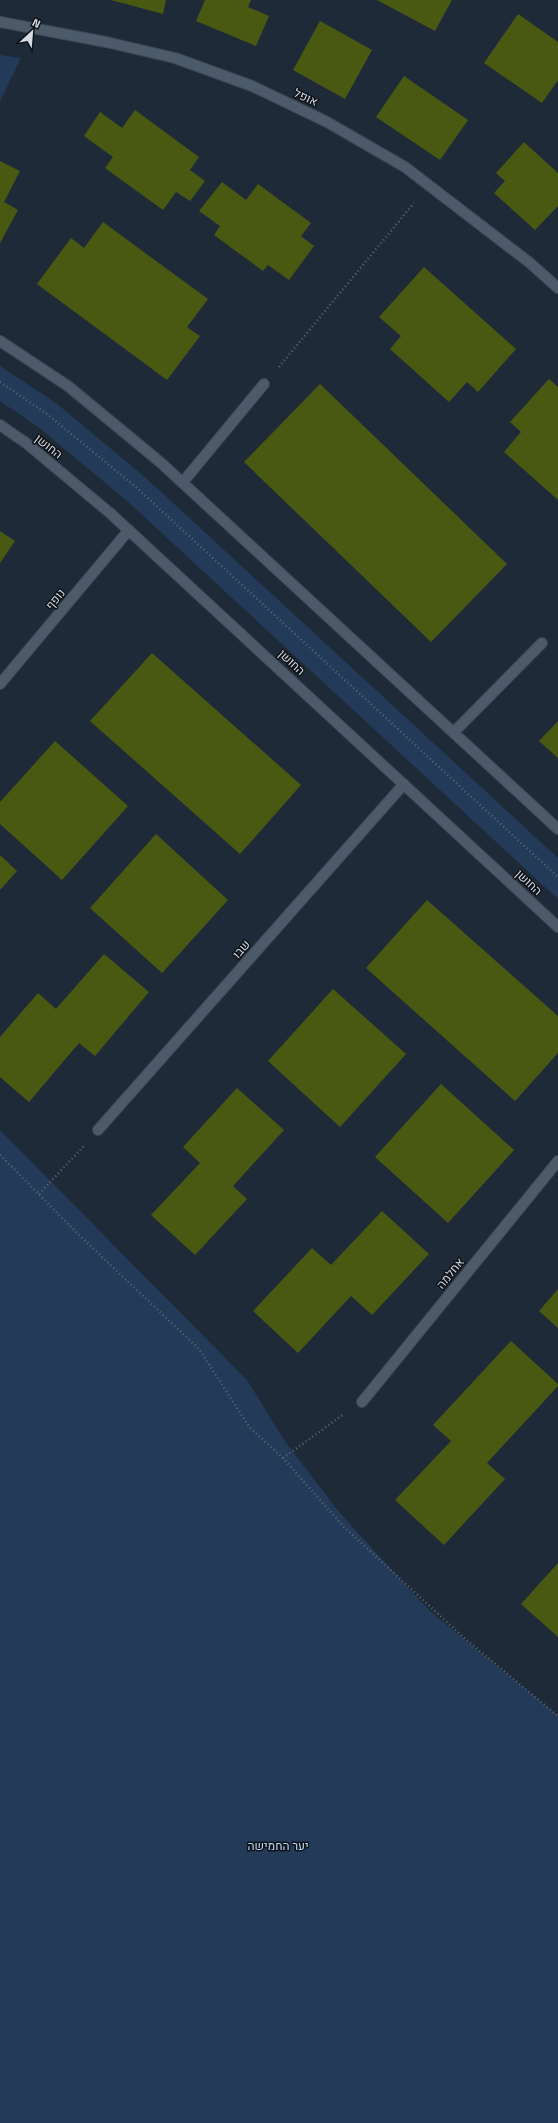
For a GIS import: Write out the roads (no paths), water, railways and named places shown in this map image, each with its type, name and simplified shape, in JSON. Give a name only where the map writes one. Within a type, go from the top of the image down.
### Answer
[{"type":"street","name":"אופל","points":[[0,22],[106,42],[175,58],[252,86],[327,122],[405,167],[530,263],[558,288]]},
{"type":"street","points":[[0,341],[68,386],[115,422],[184,482],[558,829]]},
{"type":"street","points":[[184,482],[264,384]]},
{"type":"street","name":"החושן","points":[[0,425],[69,478],[129,530],[558,926]]},
{"type":"street","name":"נופף","points":[[0,684],[129,530]]},
{"type":"street","points":[[454,732],[542,643]]},
{"type":"street","name":"שבו","points":[[98,1130],[404,784]]},
{"type":"street","name":"אחלמה","points":[[362,1402],[558,1161]]},
{"type":"park label","name":"יער החמישה","points":[[278,1845]]}]
